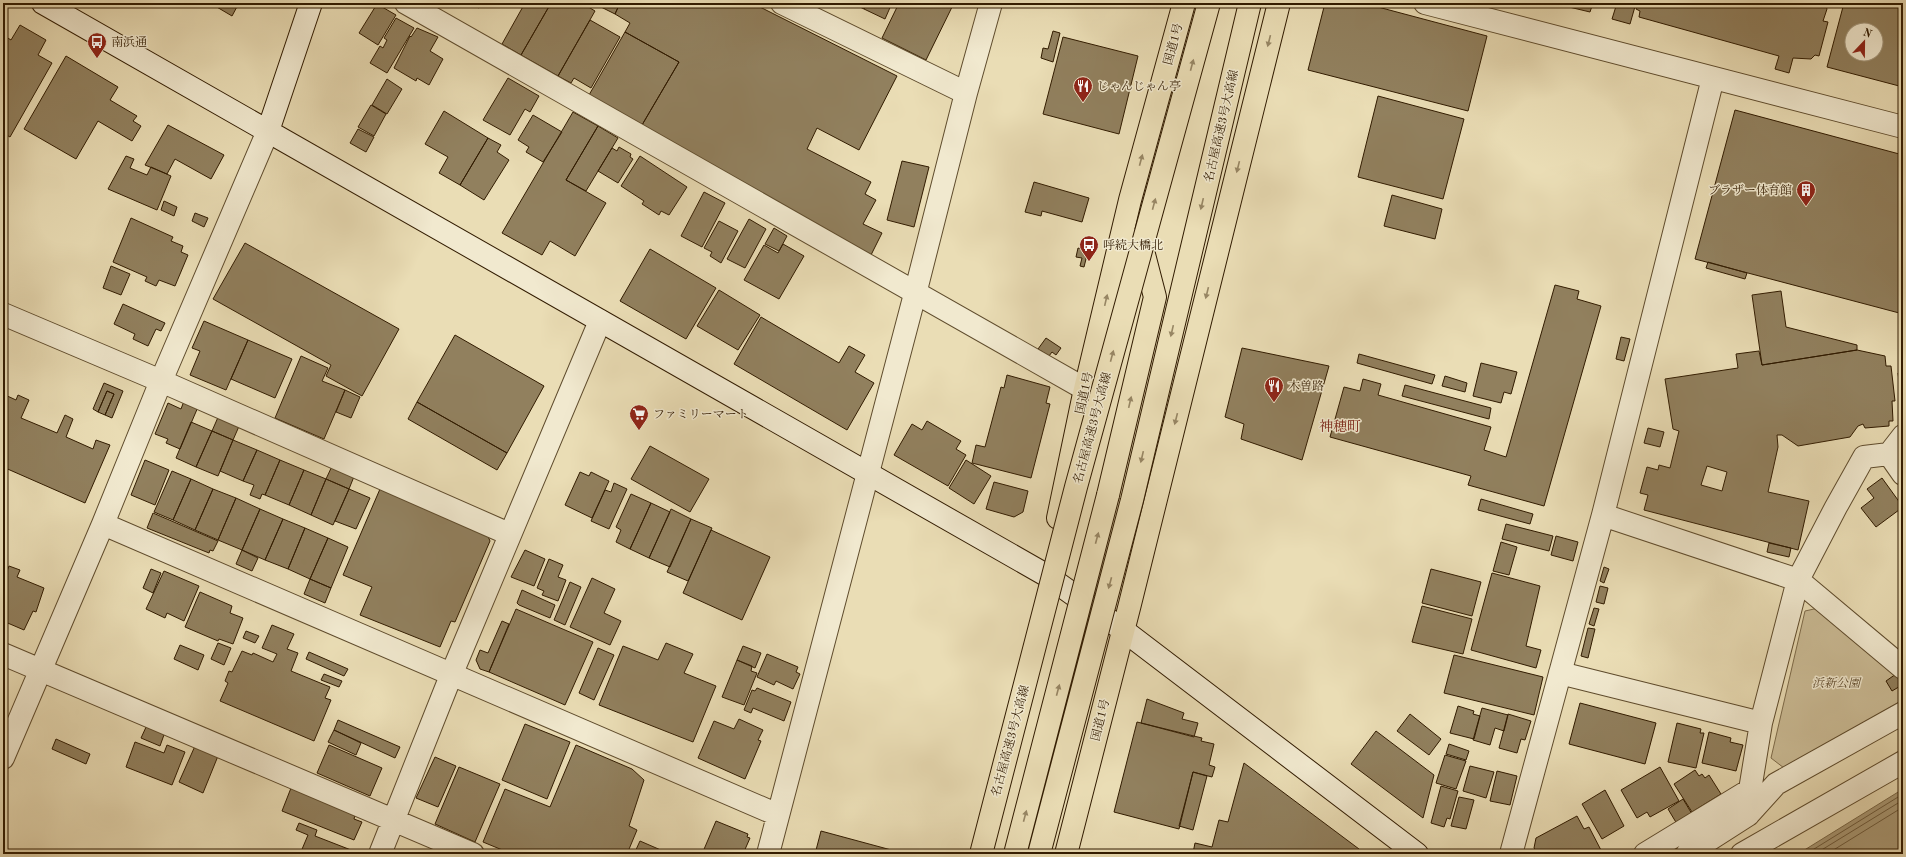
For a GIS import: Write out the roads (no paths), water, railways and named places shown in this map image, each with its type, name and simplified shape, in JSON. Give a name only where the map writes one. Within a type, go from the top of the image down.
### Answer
[{"type":"highway","name":"国道1号","points":[[970,854],[1046,575],[1085,390],[1130,200],[1184,3]]},
{"type":"highway","name":"名古屋高速3号大高線","points":[[981,854],[1076,487],[1209,3]]},
{"type":"highway","name":"名古屋高速3号大高線","points":[[1039,854],[1132,500],[1250,3]]},
{"type":"highway","name":"国道1号","points":[[1066,854],[1279,3]]},
{"type":"highway","points":[[1015,854],[1108,495],[1155,297],[1130,200]]},
{"type":"street","points":[[43,3],[1046,575],[1123,630],[1417,854]]},
{"type":"street","points":[[3,758],[103,524],[161,381],[268,131],[311,3]]},
{"type":"street","points":[[406,3],[1085,390]]},
{"type":"street","points":[[782,3],[966,92]]},
{"type":"street","points":[[768,854],[869,474],[966,92],[991,3]]},
{"type":"street","points":[[1425,3],[1480,10],[1713,78],[1903,127]]},
{"type":"street","points":[[1511,854],[1603,515],[1713,78]]},
{"type":"street","points":[[3,314],[161,381],[509,534]]},
{"type":"street","points":[[380,854],[509,534],[600,321]]},
{"type":"street","points":[[1748,815],[1750,790],[1761,723],[1798,580],[1836,506],[1864,457],[1889,454],[1903,436]]},
{"type":"street","points":[[1889,454],[1903,474]]},
{"type":"street","points":[[1603,515],[1798,580],[1903,668]]},
{"type":"street","points":[[103,524],[452,673],[778,815]]},
{"type":"street","points":[[3,654],[472,854]]},
{"type":"street","points":[[1560,673],[1761,723]]},
{"type":"street","points":[[1687,854],[1748,815],[1776,784],[1903,713]]},
{"type":"street","points":[[1742,854],[1903,762]]},
{"type":"street","points":[[1645,854],[1750,790]]},
{"type":"water","points":[[1903,789],[1903,854],[1798,854]]},
{"type":"place","name":"南浜通","points":[[97,59]]},
{"type":"place","name":"じゃんじゃん亭","points":[[1083,103]]},
{"type":"place","name":"ブラザー体育館","points":[[1806,207]]},
{"type":"place","name":"呼続大橋北","points":[[1089,262]]},
{"type":"place","name":"木曽路","points":[[1274,403]]},
{"type":"place","name":"ファミリーマート","points":[[639,431]]},
{"type":"district","name":"神穂町","points":[[1340,426]]},
{"type":"park label","name":"浜新公園","points":[[1836,683]]}]
